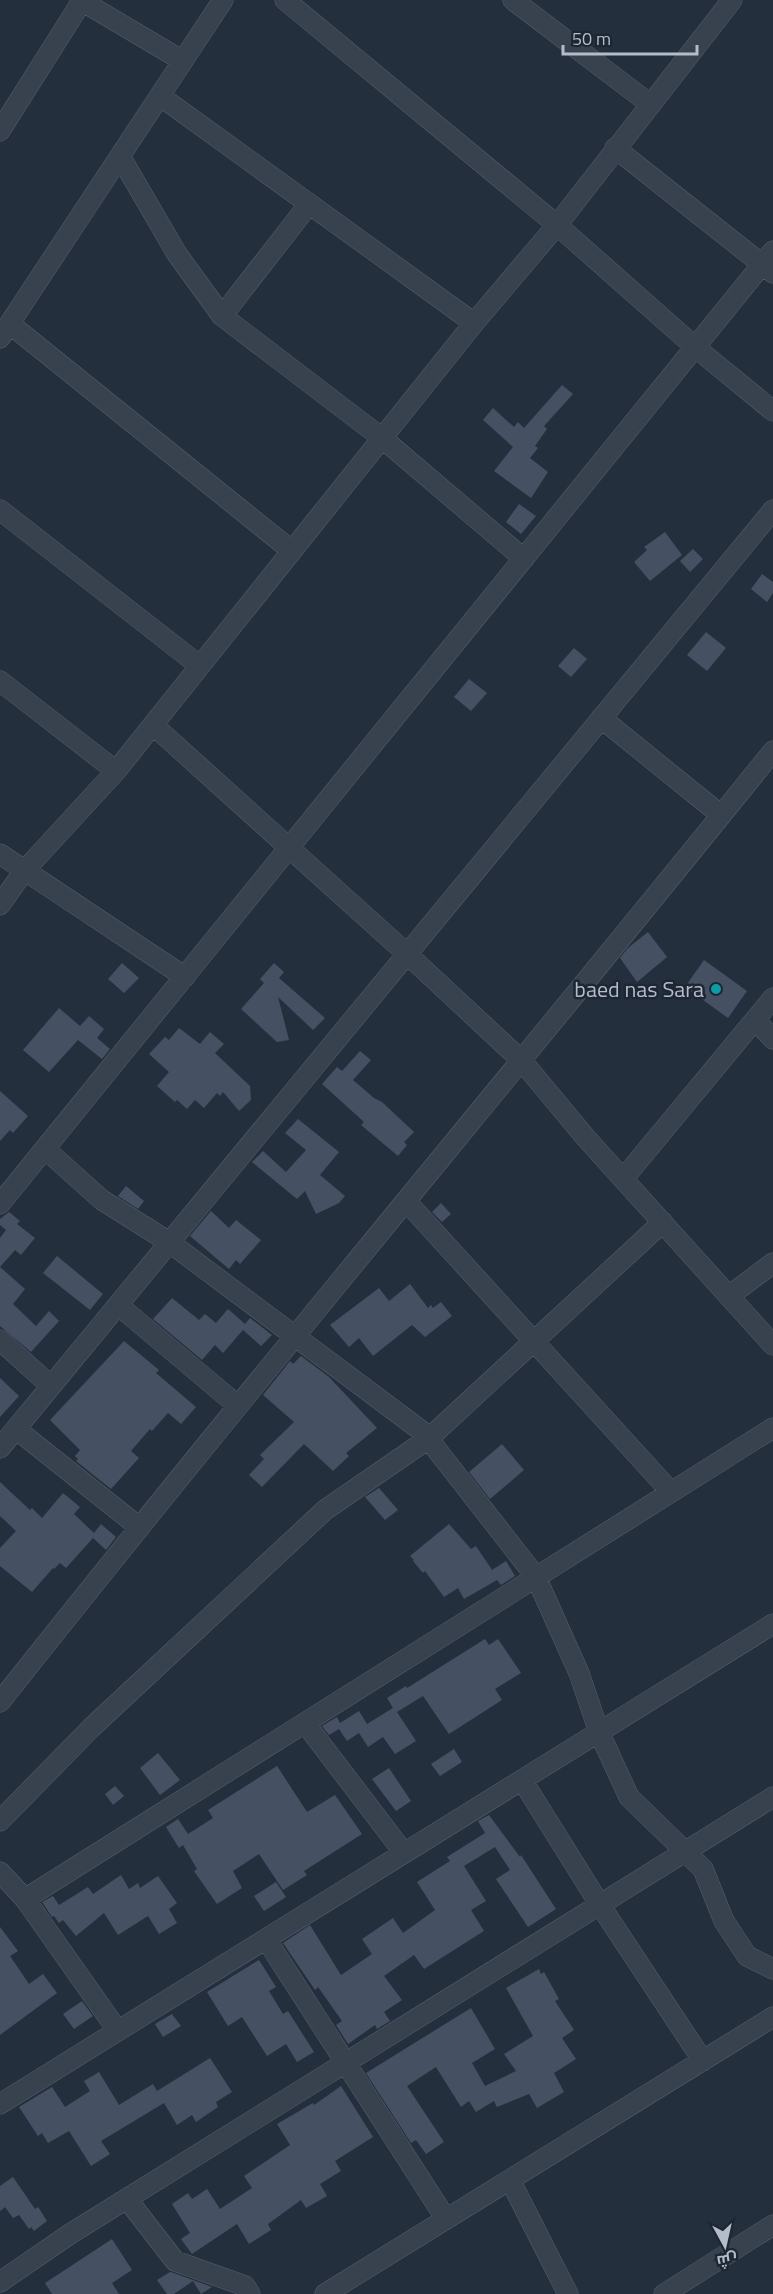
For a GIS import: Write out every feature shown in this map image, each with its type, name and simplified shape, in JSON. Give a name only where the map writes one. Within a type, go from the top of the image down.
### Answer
[{"type":"street","points":[[223,0],[5,331],[291,551]]},
{"type":"street","points":[[285,0],[557,225],[695,347],[773,411]]},
{"type":"street","points":[[513,0],[650,104]]},
{"type":"street","points":[[0,905],[24,871],[116,771],[474,323],[557,225],[732,0]]},
{"type":"street","points":[[0,131],[81,1],[183,61]]},
{"type":"street","points":[[160,96],[474,323]]},
{"type":"street","points":[[0,1204],[695,347],[770,263],[615,148]]},
{"type":"street","points":[[120,156],[177,254],[222,316],[382,438],[524,560]]},
{"type":"street","points":[[222,316],[309,204]]},
{"type":"street","points":[[0,510],[200,666]]},
{"type":"street","points":[[0,1448],[773,510]]},
{"type":"street","points":[[0,681],[116,771]]},
{"type":"street","points":[[601,718],[721,815]]},
{"type":"street","points":[[153,724],[406,953],[522,1062],[623,1179],[773,1346]]},
{"type":"street","points":[[0,1702],[237,1405],[522,1062],[721,815],[766,772],[773,751]]},
{"type":"street","points":[[0,854],[185,977]]},
{"type":"street","points":[[623,1179],[773,998]]},
{"type":"street","points":[[755,1020],[773,1039]]},
{"type":"street","points":[[45,1149],[102,1200],[169,1242],[295,1334],[423,1432],[536,1577],[579,1673],[599,1732],[628,1797],[703,1869],[724,1921],[747,1956],[773,1969]]},
{"type":"street","points":[[406,1201],[671,1491]]},
{"type":"street","points":[[0,1821],[91,1728],[325,1510],[428,1439],[663,1222]]},
{"type":"street","points":[[729,1296],[773,1263]]},
{"type":"street","points":[[118,1305],[237,1405]]},
{"type":"street","points":[[0,1340],[51,1386]]},
{"type":"street","points":[[25,1899],[773,1428]]},
{"type":"street","points":[[16,1430],[139,1527]]},
{"type":"street","points":[[0,2104],[773,1624]]},
{"type":"street","points":[[304,1723],[404,1853]]},
{"type":"street","points":[[522,1780],[600,1905],[703,2061]]},
{"type":"street","points":[[7,2294],[0,2283],[70,2234],[773,1797]]},
{"type":"street","points":[[0,1872],[25,1899],[118,2031]]},
{"type":"street","points":[[266,1939],[447,2219]]},
{"type":"street","points":[[325,2294],[773,2017]]},
{"type":"street","points":[[510,2180],[568,2294]]},
{"type":"street","points":[[127,2199],[175,2261],[245,2286],[250,2294]]},
{"type":"street","points":[[664,2294],[773,2225]]},
{"type":"building","points":[[562,385],[573,394],[544,426],[547,429],[535,446],[538,448],[530,458],[548,472],[531,498],[494,471],[513,447],[483,420],[493,408],[514,427],[518,422],[524,428]]},
{"type":"building","points":[[519,504],[536,516],[521,534],[506,522]]},
{"type":"building","points":[[665,532],[682,555],[650,581],[634,562],[647,550],[644,547]]},
{"type":"building","points":[[693,549],[703,559],[690,572],[680,561]]},
{"type":"building","points":[[762,574],[773,582],[773,593],[767,602],[751,589]]},
{"type":"building","points":[[706,632],[726,648],[707,671],[687,655]]},
{"type":"building","points":[[574,648],[587,659],[571,677],[558,666]]},
{"type":"building","points":[[469,679],[487,693],[471,711],[454,697]]},
{"type":"building","points":[[648,932],[667,957],[637,982],[620,958],[628,948]]},
{"type":"building","name":"baed nas Sara","points":[[704,960],[747,991],[728,1018],[685,987]]},
{"type":"building","points":[[122,963],[139,978],[124,993],[108,979]]},
{"type":"building","points":[[274,963],[284,972],[279,978],[325,1018],[313,1030],[278,997],[289,1040],[277,1042],[241,1009],[264,983],[260,979]]},
{"type":"building","points":[[59,1008],[80,1026],[89,1016],[104,1029],[97,1038],[110,1049],[102,1059],[78,1040],[49,1072],[23,1050]]},
{"type":"building","points":[[179,1028],[200,1044],[210,1032],[224,1044],[215,1053],[250,1086],[251,1100],[239,1111],[223,1092],[220,1096],[217,1093],[204,1108],[195,1100],[187,1109],[157,1086],[169,1072],[149,1054],[165,1037],[169,1040]]},
{"type":"building","points":[[360,1051],[371,1060],[353,1080],[382,1102],[414,1132],[404,1142],[407,1145],[398,1156],[361,1125],[364,1122],[322,1084],[337,1067],[342,1071]]},
{"type":"building","points":[[0,1091],[28,1116],[13,1133],[10,1130],[0,1141]]},
{"type":"building","points":[[298,1119],[339,1152],[320,1175],[345,1196],[339,1203],[316,1214],[305,1191],[297,1199],[252,1162],[263,1151],[286,1172],[306,1150],[285,1133]]},
{"type":"building","points":[[126,1186],[144,1201],[138,1209],[118,1196]]},
{"type":"building","points":[[441,1203],[451,1214],[442,1222],[432,1212]]},
{"type":"building","points":[[211,1211],[229,1228],[236,1220],[261,1240],[240,1264],[236,1260],[229,1269],[190,1236]]},
{"type":"building","points":[[9,1212],[20,1221],[17,1224],[35,1238],[21,1255],[15,1250],[0,1267],[0,1238],[6,1230],[0,1225],[0,1219]]},
{"type":"building","points":[[57,1256],[103,1294],[90,1310],[43,1273]]},
{"type":"building","points":[[0,1267],[25,1289],[13,1304],[36,1326],[49,1311],[59,1321],[31,1352],[0,1326]]},
{"type":"building","points":[[410,1284],[428,1308],[431,1305],[433,1308],[441,1302],[452,1316],[425,1337],[412,1325],[373,1356],[359,1338],[349,1347],[330,1325],[379,1288],[389,1301]]},
{"type":"building","points":[[172,1298],[199,1320],[205,1314],[216,1323],[228,1309],[245,1324],[250,1318],[272,1335],[261,1346],[243,1330],[223,1353],[215,1345],[202,1360],[153,1319]]},
{"type":"building","points":[[124,1341],[159,1370],[156,1373],[196,1407],[181,1424],[168,1413],[152,1431],[150,1429],[131,1451],[139,1458],[111,1489],[76,1461],[78,1459],[75,1456],[80,1450],[50,1420]]},
{"type":"building","points":[[301,1356],[329,1377],[377,1428],[346,1453],[349,1456],[333,1471],[304,1444],[262,1487],[249,1475],[264,1459],[260,1455],[294,1422],[263,1395],[290,1361],[293,1364]]},
{"type":"building","points":[[0,1378],[19,1396],[0,1417]]},
{"type":"building","points":[[502,1444],[524,1470],[490,1499],[469,1472]]},
{"type":"building","points":[[0,1482],[42,1518],[63,1493],[80,1507],[74,1514],[94,1533],[101,1524],[116,1537],[106,1550],[93,1538],[66,1568],[60,1563],[32,1592],[0,1566],[0,1548],[16,1531],[0,1516]]},
{"type":"building","points":[[379,1488],[398,1510],[385,1520],[365,1497]]},
{"type":"building","points":[[449,1524],[471,1549],[476,1546],[492,1570],[506,1561],[515,1576],[501,1585],[497,1580],[464,1599],[458,1588],[444,1597],[425,1571],[423,1573],[410,1556]]},
{"type":"building","points":[[485,1639],[489,1645],[498,1639],[521,1673],[495,1689],[502,1700],[449,1734],[423,1696],[397,1712],[416,1741],[395,1754],[383,1737],[368,1747],[359,1733],[347,1741],[339,1729],[329,1735],[322,1726],[337,1717],[340,1723],[359,1711],[367,1724],[393,1708],[387,1698]]},
{"type":"building","points":[[454,1749],[462,1762],[440,1776],[431,1764]]},
{"type":"building","points":[[158,1753],[180,1780],[160,1795],[140,1768]]},
{"type":"building","points":[[277,1766],[307,1812],[335,1795],[362,1834],[304,1871],[307,1875],[283,1890],[259,1854],[233,1871],[242,1888],[217,1904],[194,1871],[197,1869],[183,1845],[179,1848],[166,1827],[178,1819],[188,1834],[213,1818],[208,1810]]},
{"type":"building","points":[[389,1768],[411,1801],[396,1811],[372,1779]]},
{"type":"building","points":[[115,1786],[124,1796],[113,1805],[105,1794]]},
{"type":"building","points":[[489,1815],[520,1857],[521,1855],[556,1909],[528,1927],[496,1879],[510,1870],[495,1847],[464,1866],[486,1901],[471,1910],[484,1931],[424,1969],[414,1955],[384,1976],[402,2000],[384,2012],[390,2021],[377,2029],[375,2025],[348,2044],[336,2025],[342,2021],[318,1987],[315,1990],[283,1943],[310,1925],[341,1975],[372,1954],[362,1939],[393,1918],[403,1933],[435,1910],[417,1882],[450,1861],[447,1857],[485,1833],[478,1821]]},
{"type":"building","points":[[121,1875],[129,1889],[138,1883],[140,1888],[158,1876],[177,1903],[169,1909],[177,1923],[159,1934],[148,1916],[118,1935],[104,1913],[76,1936],[63,1920],[59,1923],[54,1916],[52,1917],[42,1902],[53,1896],[59,1905],[88,1887],[93,1894]]},
{"type":"building","points":[[276,1882],[286,1897],[264,1911],[254,1896]]},
{"type":"building","points":[[0,1927],[18,1951],[10,1956],[29,1984],[43,1974],[57,1993],[0,2035]]},
{"type":"building","points":[[259,1960],[276,1987],[269,1991],[283,2014],[288,2011],[314,2052],[297,2062],[286,2044],[267,2056],[242,2017],[228,2026],[207,1992]]},
{"type":"building","points":[[539,1969],[541,1974],[544,1972],[559,1999],[555,2001],[574,2030],[562,2038],[576,2059],[554,2073],[564,2092],[537,2108],[529,2094],[497,2107],[494,2101],[476,2112],[469,2101],[461,2107],[436,2067],[407,2086],[444,2142],[426,2154],[416,2140],[411,2143],[366,2073],[471,2008],[495,2049],[472,2063],[485,2086],[516,2071],[504,2054],[533,2036],[506,1988]]},
{"type":"building","points":[[82,2001],[93,2016],[74,2029],[63,2014]]},
{"type":"building","points":[[172,2014],[181,2026],[163,2037],[155,2024]]},
{"type":"building","points":[[210,2058],[232,2092],[216,2102],[218,2107],[196,2122],[192,2115],[177,2125],[164,2103],[101,2141],[110,2154],[91,2166],[69,2131],[48,2143],[42,2133],[38,2136],[19,2107],[52,2087],[65,2107],[90,2091],[84,2081],[99,2072],[119,2105],[153,2084],[157,2091]]},
{"type":"building","points":[[341,2086],[373,2137],[335,2161],[341,2171],[320,2184],[327,2196],[306,2208],[301,2200],[268,2224],[271,2230],[249,2244],[237,2224],[192,2254],[181,2239],[190,2233],[172,2204],[188,2193],[192,2199],[207,2189],[220,2209],[252,2188],[244,2176],[290,2145],[277,2124],[313,2103],[314,2105]]},
{"type":"building","points":[[13,2177],[35,2209],[38,2207],[47,2221],[34,2231],[31,2227],[29,2229],[19,2215],[13,2218],[5,2207],[0,2211],[0,2186]]},
{"type":"building","points":[[112,2239],[132,2270],[112,2283],[119,2294],[52,2294],[45,2283]]},
{"type":"building","points":[[170,2272],[212,2287],[201,2294],[193,2281],[174,2294],[167,2294],[157,2280]]},
{"type":"place","name":"baed nas Sara","points":[[716,989]]}]
